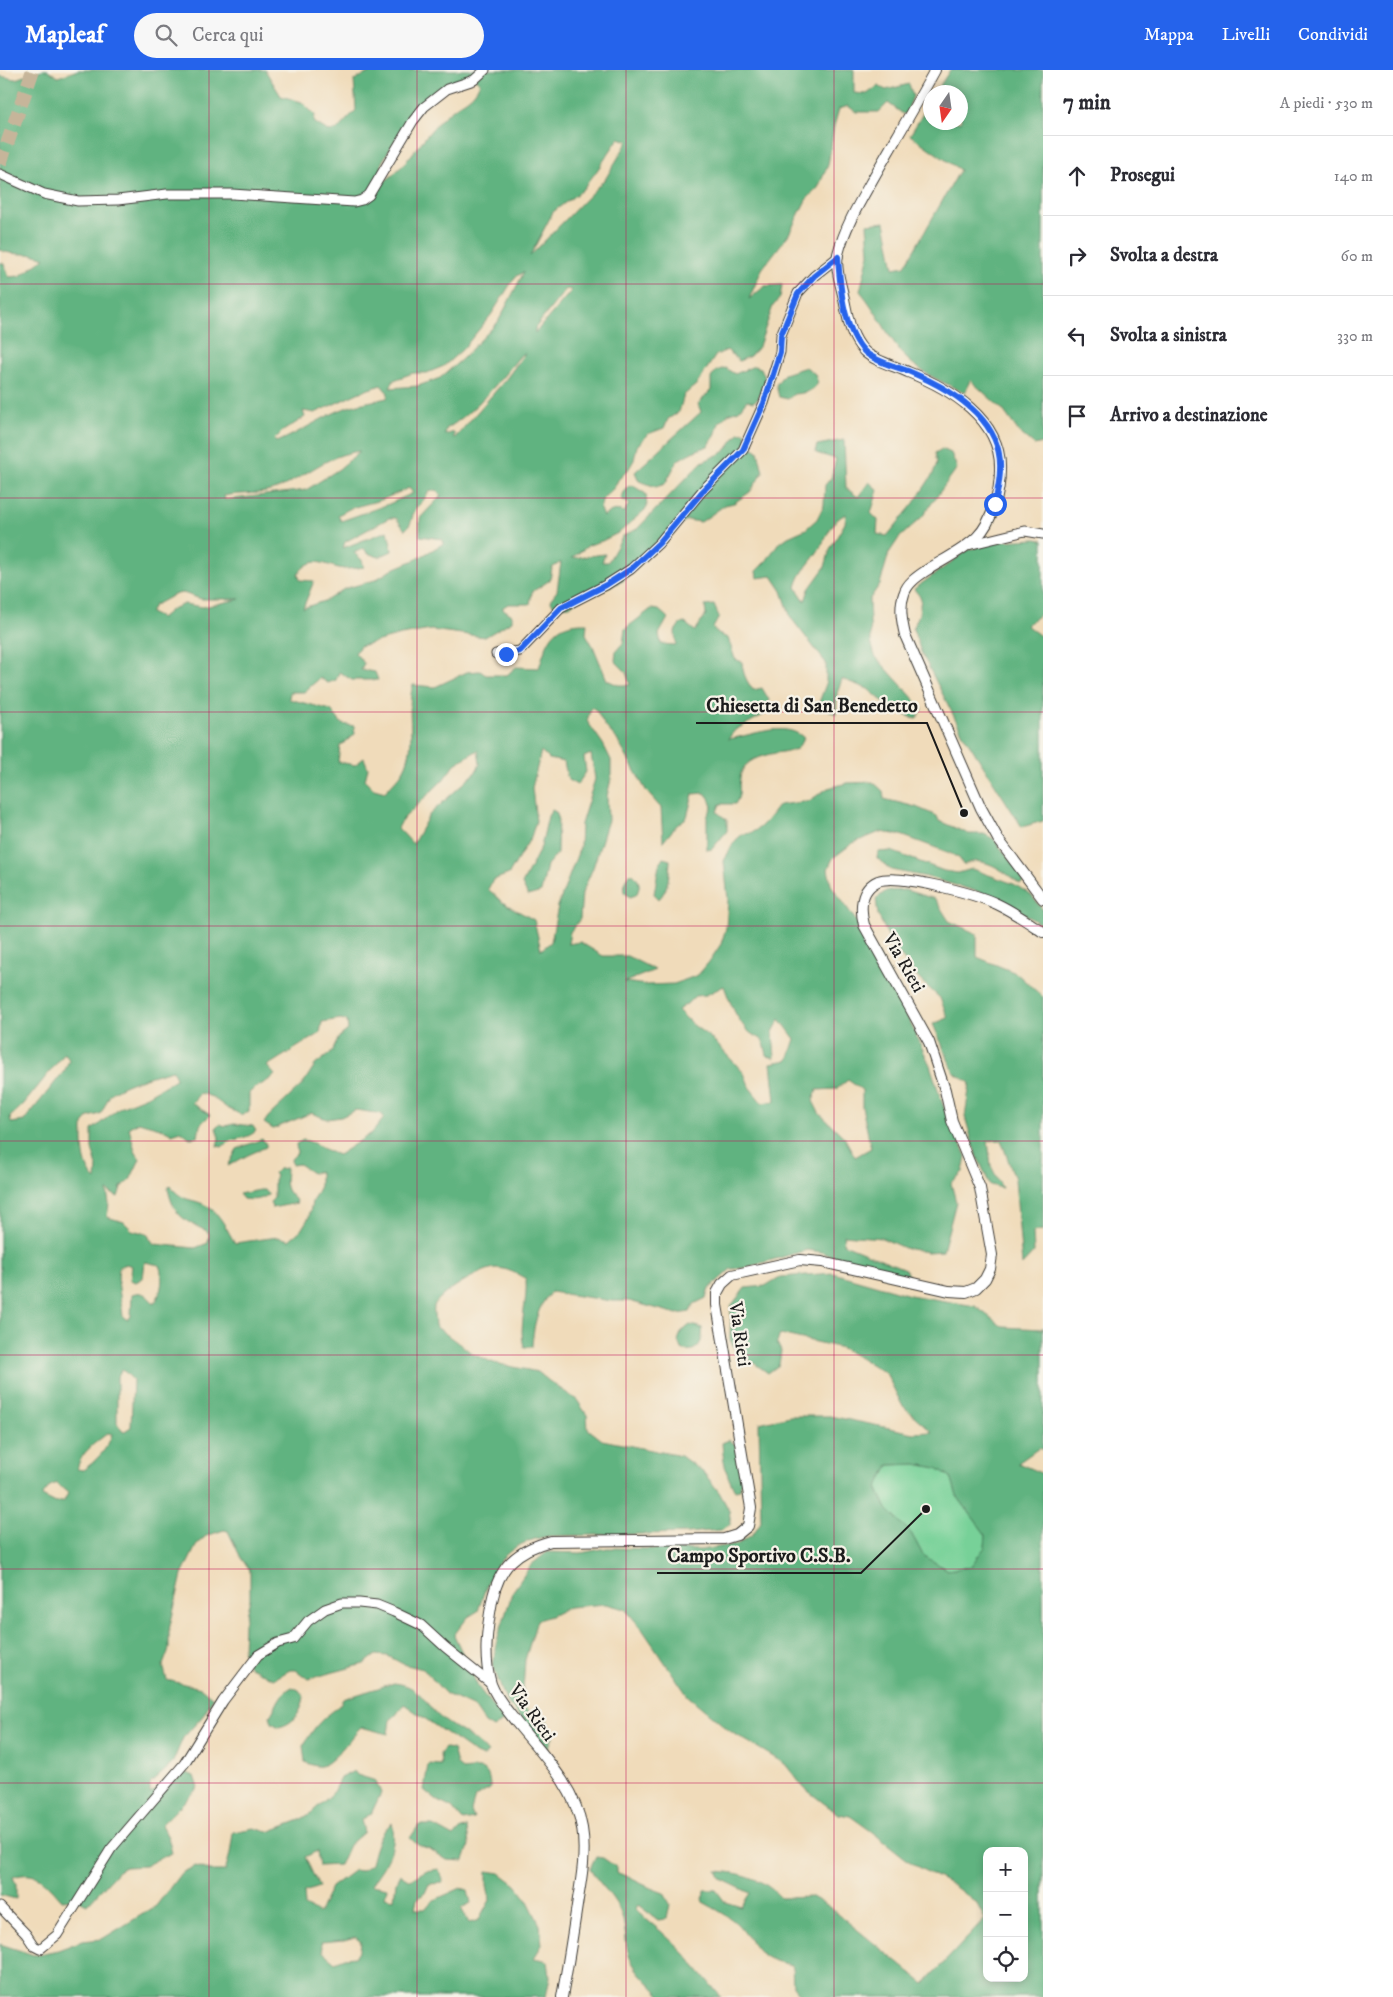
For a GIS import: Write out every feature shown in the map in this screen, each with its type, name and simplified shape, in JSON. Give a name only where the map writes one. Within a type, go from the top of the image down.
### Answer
[{"type":"street","points":[[0,174],[44,194],[78,201],[118,200],[167,194],[232,194],[354,202],[362,200],[369,195],[413,121],[424,107],[447,89],[474,80],[484,70]]},
{"type":"street","points":[[935,70],[860,203],[843,237],[838,257],[840,281],[851,332],[864,352],[919,376],[953,394],[984,421],[994,436],[1000,469],[995,504],[978,536],[919,575],[908,585],[902,604],[902,617],[905,635],[981,808],[998,839],[1043,899]]},
{"type":"street","points":[[496,654],[520,651],[561,608],[606,585],[631,569],[659,543],[702,492],[743,450],[764,403],[780,352],[781,335],[798,294],[814,276],[838,257]]},
{"type":"street","points":[[965,546],[1025,531],[1043,534]]},
{"type":"street","name":"Via Rieti","points":[[562,1997],[582,1871],[582,1827],[570,1793],[506,1709],[491,1684],[486,1633],[495,1586],[510,1561],[524,1550],[551,1541],[724,1539],[737,1535],[748,1526],[751,1508],[717,1293],[722,1284],[732,1275],[800,1260],[822,1262],[949,1291],[966,1292],[976,1288],[985,1279],[990,1269],[992,1254],[980,1188],[952,1121],[945,1090],[929,1042],[864,925],[861,901],[877,882],[890,879],[941,887],[996,904],[1022,917],[1043,932]]},
{"type":"street","points":[[0,1907],[26,1934],[34,1946],[40,1949],[44,1947],[57,1935],[111,1849],[184,1764],[223,1701],[258,1655],[278,1643],[293,1639],[308,1622],[325,1609],[342,1602],[377,1605],[394,1612],[421,1625],[491,1684]]},
{"type":"green space","points":[[42,70],[48,70],[58,77],[78,70],[265,70],[281,96],[302,102],[315,115],[314,122],[328,131],[337,130],[356,110],[354,80],[375,70],[854,70],[854,93],[867,94],[878,86],[886,90],[909,84],[913,96],[906,114],[903,114],[888,103],[879,112],[856,112],[848,106],[839,109],[834,126],[828,165],[818,188],[806,200],[789,234],[762,269],[749,299],[765,286],[782,285],[780,298],[773,306],[759,346],[750,356],[739,361],[727,350],[716,355],[697,384],[684,395],[679,412],[668,419],[664,428],[648,434],[637,446],[634,460],[614,488],[603,498],[600,509],[603,517],[613,511],[624,512],[629,504],[621,499],[626,488],[632,485],[646,494],[647,508],[620,532],[589,545],[572,558],[605,554],[602,562],[608,562],[623,536],[637,529],[702,462],[724,452],[739,433],[745,432],[747,444],[758,451],[763,472],[750,492],[734,503],[725,505],[701,522],[687,520],[667,533],[623,581],[578,599],[570,606],[555,607],[550,600],[557,591],[561,562],[552,568],[550,580],[532,592],[530,604],[508,604],[502,608],[512,615],[512,621],[485,637],[431,630],[401,635],[360,646],[355,653],[364,663],[361,670],[375,672],[378,680],[352,680],[339,672],[336,680],[328,683],[320,678],[304,692],[290,692],[289,699],[331,710],[342,724],[354,726],[355,734],[340,746],[338,762],[355,765],[364,758],[368,768],[365,780],[374,789],[385,792],[402,772],[408,759],[411,738],[410,705],[413,685],[435,687],[467,672],[480,671],[486,675],[507,675],[516,667],[539,668],[549,641],[559,629],[576,623],[587,623],[586,634],[607,680],[618,685],[630,685],[626,672],[615,661],[616,651],[623,643],[625,629],[651,609],[659,610],[668,618],[659,634],[661,644],[676,645],[675,631],[680,624],[685,623],[695,631],[706,615],[705,606],[714,605],[719,617],[713,628],[718,634],[728,638],[735,659],[742,662],[745,677],[753,690],[762,688],[769,700],[767,713],[735,730],[728,739],[778,730],[787,730],[804,738],[797,749],[763,756],[748,764],[740,778],[739,794],[735,804],[720,804],[717,812],[727,820],[727,831],[712,849],[707,850],[707,817],[712,807],[705,793],[693,794],[687,817],[676,826],[663,842],[661,808],[647,792],[616,738],[605,726],[596,710],[591,707],[587,721],[603,744],[611,760],[611,779],[607,796],[608,820],[593,868],[582,893],[580,919],[570,932],[568,944],[580,942],[603,956],[627,956],[655,970],[625,982],[646,985],[674,984],[698,975],[721,944],[726,928],[728,900],[724,861],[732,845],[741,834],[747,834],[758,829],[779,805],[809,801],[828,788],[847,783],[873,782],[883,791],[884,799],[916,807],[937,816],[939,821],[969,834],[984,834],[994,839],[1024,882],[1020,884],[986,863],[971,862],[963,865],[960,859],[950,853],[901,835],[880,832],[853,843],[833,858],[828,869],[831,885],[867,936],[903,1002],[907,1016],[930,1065],[943,1105],[966,1156],[963,1172],[951,1183],[956,1202],[943,1251],[927,1252],[904,1248],[882,1238],[843,1235],[844,1244],[905,1269],[910,1276],[807,1250],[744,1268],[731,1269],[709,1289],[706,1298],[694,1304],[690,1312],[677,1314],[629,1301],[612,1301],[551,1292],[539,1311],[533,1332],[532,1347],[524,1347],[522,1339],[526,1279],[512,1272],[496,1268],[481,1272],[452,1289],[437,1301],[434,1306],[435,1326],[473,1354],[494,1363],[538,1372],[577,1400],[587,1415],[588,1429],[602,1440],[681,1456],[704,1473],[719,1492],[729,1510],[731,1524],[721,1530],[688,1533],[550,1536],[520,1545],[510,1552],[501,1560],[494,1571],[478,1611],[468,1617],[454,1635],[478,1687],[504,1721],[493,1728],[485,1723],[474,1707],[446,1694],[423,1669],[403,1664],[388,1656],[376,1655],[364,1664],[308,1679],[296,1670],[290,1670],[274,1679],[248,1666],[243,1652],[244,1623],[250,1599],[250,1571],[241,1558],[228,1531],[224,1530],[206,1536],[197,1544],[182,1575],[169,1630],[169,1649],[163,1665],[167,1680],[201,1688],[213,1698],[202,1717],[183,1738],[172,1764],[150,1784],[150,1794],[187,1773],[194,1776],[198,1788],[161,1825],[168,1837],[172,1853],[145,1866],[125,1867],[118,1871],[87,1905],[75,1899],[62,1900],[41,1879],[29,1875],[13,1877],[16,1884],[16,1899],[0,1895],[0,262],[4,264],[9,277],[20,276],[45,258],[0,250],[0,76],[15,79]],"holes":[[[473,77],[480,83],[472,95],[443,117],[403,165],[384,182],[381,174],[382,162],[410,116],[437,90]],[[619,138],[628,141],[606,178],[530,256],[553,212],[582,190]],[[524,272],[498,322],[461,360],[440,378],[418,386],[390,388],[394,380],[413,373],[427,373],[444,366],[463,349],[491,315],[515,277]],[[566,289],[572,290],[535,333],[535,328]],[[525,353],[506,379],[454,439],[454,432],[445,435],[446,429],[467,414],[521,355]],[[381,385],[388,393],[387,398],[348,407],[295,434],[277,442],[274,440],[283,431],[305,417],[303,411],[315,413],[360,392]],[[360,451],[339,469],[306,490],[225,500],[224,496],[265,492],[279,488],[327,461],[348,453]],[[409,488],[413,493],[389,504],[341,521],[338,515],[351,508],[381,500]],[[437,490],[441,496],[420,518],[420,536],[442,539],[444,543],[375,580],[344,589],[327,600],[303,608],[314,581],[300,580],[298,574],[303,568],[314,562],[344,569],[364,567],[362,560],[354,553],[364,548],[367,553],[379,557],[392,551],[387,531],[343,548],[345,542],[389,518],[396,518],[405,530],[410,524],[414,512],[428,492]],[[183,593],[201,599],[240,599],[203,607],[184,604],[172,609],[161,618],[150,613],[154,605]],[[478,750],[480,764],[475,773],[429,815],[413,844],[398,828],[403,819],[443,780],[455,764]],[[541,751],[549,759],[564,762],[568,780],[577,785],[586,772],[584,757],[591,754],[595,779],[581,824],[580,847],[558,906],[551,942],[541,950],[534,920],[502,902],[488,889],[493,880],[509,874],[531,837],[536,821],[532,788]],[[724,986],[733,1009],[742,1024],[750,1033],[762,1040],[767,1056],[775,1058],[773,1032],[780,1019],[795,1039],[788,1060],[771,1063],[775,1101],[762,1103],[750,1088],[744,1073],[711,1038],[692,1024],[678,1010],[695,996],[706,995]],[[341,1019],[347,1021],[348,1030],[339,1037],[332,1052],[315,1065],[302,1085],[264,1123],[273,1129],[311,1113],[327,1119],[341,1117],[356,1110],[382,1114],[384,1118],[372,1133],[338,1155],[308,1141],[303,1140],[296,1144],[297,1153],[291,1159],[292,1165],[299,1164],[312,1173],[320,1172],[320,1186],[312,1202],[309,1217],[301,1230],[289,1240],[278,1237],[235,1243],[214,1211],[204,1204],[184,1198],[170,1185],[168,1189],[173,1206],[186,1220],[207,1231],[209,1234],[208,1243],[195,1248],[154,1244],[147,1234],[132,1230],[124,1222],[107,1217],[109,1204],[107,1191],[118,1197],[121,1187],[130,1180],[140,1159],[135,1151],[129,1127],[139,1122],[161,1128],[172,1134],[181,1131],[190,1138],[198,1137],[200,1125],[210,1115],[192,1103],[200,1093],[212,1097],[227,1108],[242,1115],[249,1111],[249,1093],[275,1075],[267,1066],[320,1033],[322,1022]],[[65,1053],[69,1060],[65,1070],[24,1121],[11,1123],[10,1117],[23,1105]],[[173,1070],[176,1079],[147,1096],[120,1107],[92,1130],[92,1149],[97,1166],[96,1180],[91,1175],[85,1161],[83,1124],[89,1117],[100,1114],[115,1091]],[[848,1080],[862,1090],[862,1107],[871,1148],[855,1157],[844,1137],[819,1113],[813,1101],[817,1090],[836,1089]],[[145,1262],[159,1265],[162,1280],[157,1300],[154,1304],[145,1294],[132,1294],[131,1316],[128,1320],[123,1317],[119,1286],[119,1267],[126,1264],[132,1266],[130,1280],[136,1282],[143,1278]],[[122,1369],[133,1380],[131,1427],[123,1432],[117,1423],[117,1377]],[[108,1433],[112,1434],[108,1445],[97,1459],[83,1470],[77,1469],[89,1448]],[[56,1483],[68,1493],[64,1501],[56,1503],[42,1496],[50,1486]]]},
{"type":"green space","points":[[950,70],[1043,70],[1043,443],[1034,445],[1019,432],[1003,410],[970,380],[965,393],[914,365],[901,352],[860,291],[869,254],[867,224],[885,222],[894,268],[905,266],[960,170],[910,135],[923,114],[923,130],[968,130],[968,85],[940,85]]},
{"type":"green space","points":[[754,366],[761,368],[766,380],[758,399],[753,402],[747,400],[739,410],[728,414],[719,423],[715,436],[708,446],[678,460],[665,484],[656,487],[639,481],[635,472],[701,412],[698,404],[711,390],[711,378],[716,371],[725,368],[735,374]]},
{"type":"green space","points":[[806,367],[815,374],[818,383],[816,386],[808,392],[794,394],[788,399],[779,397],[776,385],[784,374]]},
{"type":"green space","points":[[844,440],[846,488],[858,497],[869,482],[878,490],[871,513],[878,520],[877,534],[887,536],[914,503],[933,474],[937,463],[935,453],[942,449],[951,453],[957,468],[922,517],[899,538],[889,553],[880,584],[869,600],[871,642],[875,656],[923,709],[916,719],[893,710],[868,689],[842,679],[837,694],[836,714],[818,705],[826,684],[826,663],[791,618],[782,591],[772,576],[757,578],[756,571],[767,560],[777,545],[788,537],[806,529],[817,519],[824,505],[825,485],[831,478],[836,459],[816,453],[817,445]],"holes":[[[846,514],[845,523],[830,549],[825,567],[809,589],[805,601],[796,587],[800,576],[818,551],[832,525]]]},
{"type":"green space","points":[[1043,540],[1043,612],[1026,625],[1043,638],[1043,821],[1022,827],[963,734],[921,652],[913,629],[919,614],[921,598],[914,589],[968,550],[1001,541]]},
{"type":"green space","points":[[552,810],[556,812],[558,817],[557,854],[547,865],[541,892],[528,896],[522,884],[541,847],[548,816]]},
{"type":"green space","points":[[891,851],[944,871],[958,873],[972,869],[1014,884],[1031,895],[1043,910],[1043,926],[1000,898],[927,877],[891,870],[877,858],[878,852]]},
{"type":"green space","points":[[663,858],[670,860],[669,871],[667,886],[659,899],[654,894],[659,865]]},
{"type":"green space","points":[[629,874],[633,874],[639,884],[636,895],[630,897],[624,892],[625,880]]},
{"type":"green space","points":[[905,890],[935,899],[949,921],[977,934],[977,957],[1016,973],[1043,997],[1043,1230],[1033,1232],[1034,1252],[1022,1265],[1015,1179],[1001,1140],[988,1141],[991,1166],[1002,1188],[990,1185],[975,1151],[965,1117],[970,1083],[954,1073],[933,1024],[948,1018],[940,998],[919,979],[893,946],[878,915],[876,899],[886,891]]},
{"type":"green space","points":[[220,1124],[225,1126],[234,1124],[253,1126],[256,1131],[248,1136],[230,1141],[222,1147],[217,1146],[219,1138],[216,1128]]},
{"type":"green space","points":[[262,1139],[266,1147],[228,1166],[237,1149]]},
{"type":"green space","points":[[286,1168],[286,1187],[297,1203],[272,1208],[270,1202],[274,1198],[274,1180],[276,1176],[274,1173],[278,1169]]},
{"type":"green space","points":[[264,1190],[269,1194],[254,1200],[243,1199],[239,1194]]},
{"type":"green space","points":[[833,1273],[910,1295],[975,1306],[1003,1327],[1042,1329],[1043,1327],[1043,1450],[1039,1448],[1018,1463],[1043,1474],[1043,1997],[802,1997],[793,1986],[792,1965],[765,1956],[735,1922],[703,1902],[704,1890],[716,1890],[725,1902],[741,1907],[750,1893],[721,1879],[717,1871],[735,1873],[752,1878],[767,1886],[781,1898],[812,1897],[827,1905],[924,1984],[983,1921],[983,1982],[1028,1982],[1028,1847],[983,1847],[983,1915],[977,1904],[954,1886],[914,1865],[850,1816],[838,1814],[804,1788],[785,1764],[730,1731],[688,1696],[642,1629],[625,1609],[606,1604],[569,1607],[551,1616],[537,1620],[525,1660],[522,1704],[536,1722],[547,1720],[553,1737],[548,1749],[506,1701],[493,1666],[498,1637],[513,1591],[531,1565],[547,1552],[581,1553],[607,1548],[701,1550],[738,1544],[753,1534],[761,1522],[759,1423],[790,1416],[830,1416],[914,1433],[932,1432],[902,1405],[886,1373],[842,1348],[780,1334],[777,1343],[781,1351],[779,1365],[768,1373],[737,1351],[730,1340],[731,1306],[745,1288],[765,1286],[780,1277]],"holes":[[[916,1464],[937,1468],[951,1477],[957,1496],[986,1535],[985,1547],[970,1567],[947,1570],[923,1555],[911,1533],[887,1509],[877,1488],[889,1465]]]},
{"type":"green space","points":[[690,1325],[702,1328],[702,1338],[695,1349],[681,1349],[678,1341],[681,1332]]},
{"type":"green space","points":[[729,1440],[736,1445],[742,1480],[740,1489],[735,1490],[727,1474],[723,1455],[722,1443]]},
{"type":"green space","points":[[916,1464],[937,1468],[951,1477],[957,1496],[986,1535],[985,1548],[970,1567],[947,1570],[923,1555],[911,1533],[887,1509],[877,1487],[889,1465]]},
{"type":"green space","points":[[394,1683],[404,1685],[417,1692],[442,1719],[483,1747],[488,1753],[483,1757],[476,1754],[404,1704],[390,1720],[388,1734],[361,1727],[326,1764],[317,1766],[305,1762],[303,1746],[317,1725],[343,1699]]},
{"type":"green space","points":[[292,1687],[299,1690],[304,1697],[301,1707],[293,1720],[279,1727],[272,1723],[270,1716],[281,1696]]},
{"type":"green space","points":[[445,1748],[453,1749],[457,1764],[462,1770],[479,1769],[486,1772],[488,1776],[490,1789],[475,1797],[471,1811],[474,1819],[463,1821],[452,1808],[436,1800],[424,1790],[428,1764],[441,1765],[440,1754]]},
{"type":"green space","points":[[354,1771],[357,1775],[376,1781],[381,1793],[371,1814],[361,1820],[364,1832],[349,1845],[340,1865],[319,1866],[317,1851],[305,1857],[319,1887],[304,1892],[305,1906],[319,1913],[331,1887],[354,1870],[361,1871],[371,1864],[380,1837],[392,1823],[392,1849],[371,1885],[387,1888],[385,1897],[394,1899],[396,1882],[400,1874],[410,1880],[425,1871],[439,1869],[443,1883],[429,1884],[425,1893],[417,1899],[415,1909],[425,1909],[432,1901],[461,1888],[468,1890],[471,1903],[461,1908],[469,1923],[479,1920],[490,1900],[487,1871],[500,1873],[516,1885],[527,1899],[540,1925],[542,1945],[534,1958],[548,1961],[550,1977],[546,1997],[0,1997],[0,1944],[34,1955],[58,1950],[82,1941],[102,1939],[156,1906],[181,1873],[196,1866],[210,1871],[225,1871],[233,1832],[254,1828],[268,1832],[300,1820],[311,1813],[332,1794],[340,1778]],"holes":[[[355,1937],[361,1942],[360,1949],[355,1957],[335,1962],[323,1952],[321,1942]]]},
{"type":"green space","points":[[419,1825],[432,1825],[454,1837],[461,1829],[467,1828],[469,1846],[464,1861],[447,1860],[430,1849],[418,1845],[410,1838]]},
{"type":"green space","points":[[596,1857],[603,1858],[616,1867],[616,1872],[664,1893],[670,1904],[667,1919],[658,1920],[638,1905],[635,1910],[684,1953],[721,1997],[662,1997],[640,1974],[630,1958],[622,1915],[590,1869]]},
{"type":"tunnel","points":[[0,164],[33,70]]},
{"type":"place","name":"Chiesetta di San Benedetto","points":[[964,813]]},
{"type":"place","name":"Campo Sportivo C.S.B.","points":[[926,1509]]},
{"type":"route","points":[[506,654],[520,651],[561,608],[606,585],[631,569],[659,543],[702,492],[743,450],[764,403],[780,352],[781,335],[786,319],[798,294],[814,276],[838,257],[840,281],[851,332],[864,352],[919,376],[953,394],[984,421],[994,436],[1000,469],[995,504]]}]
